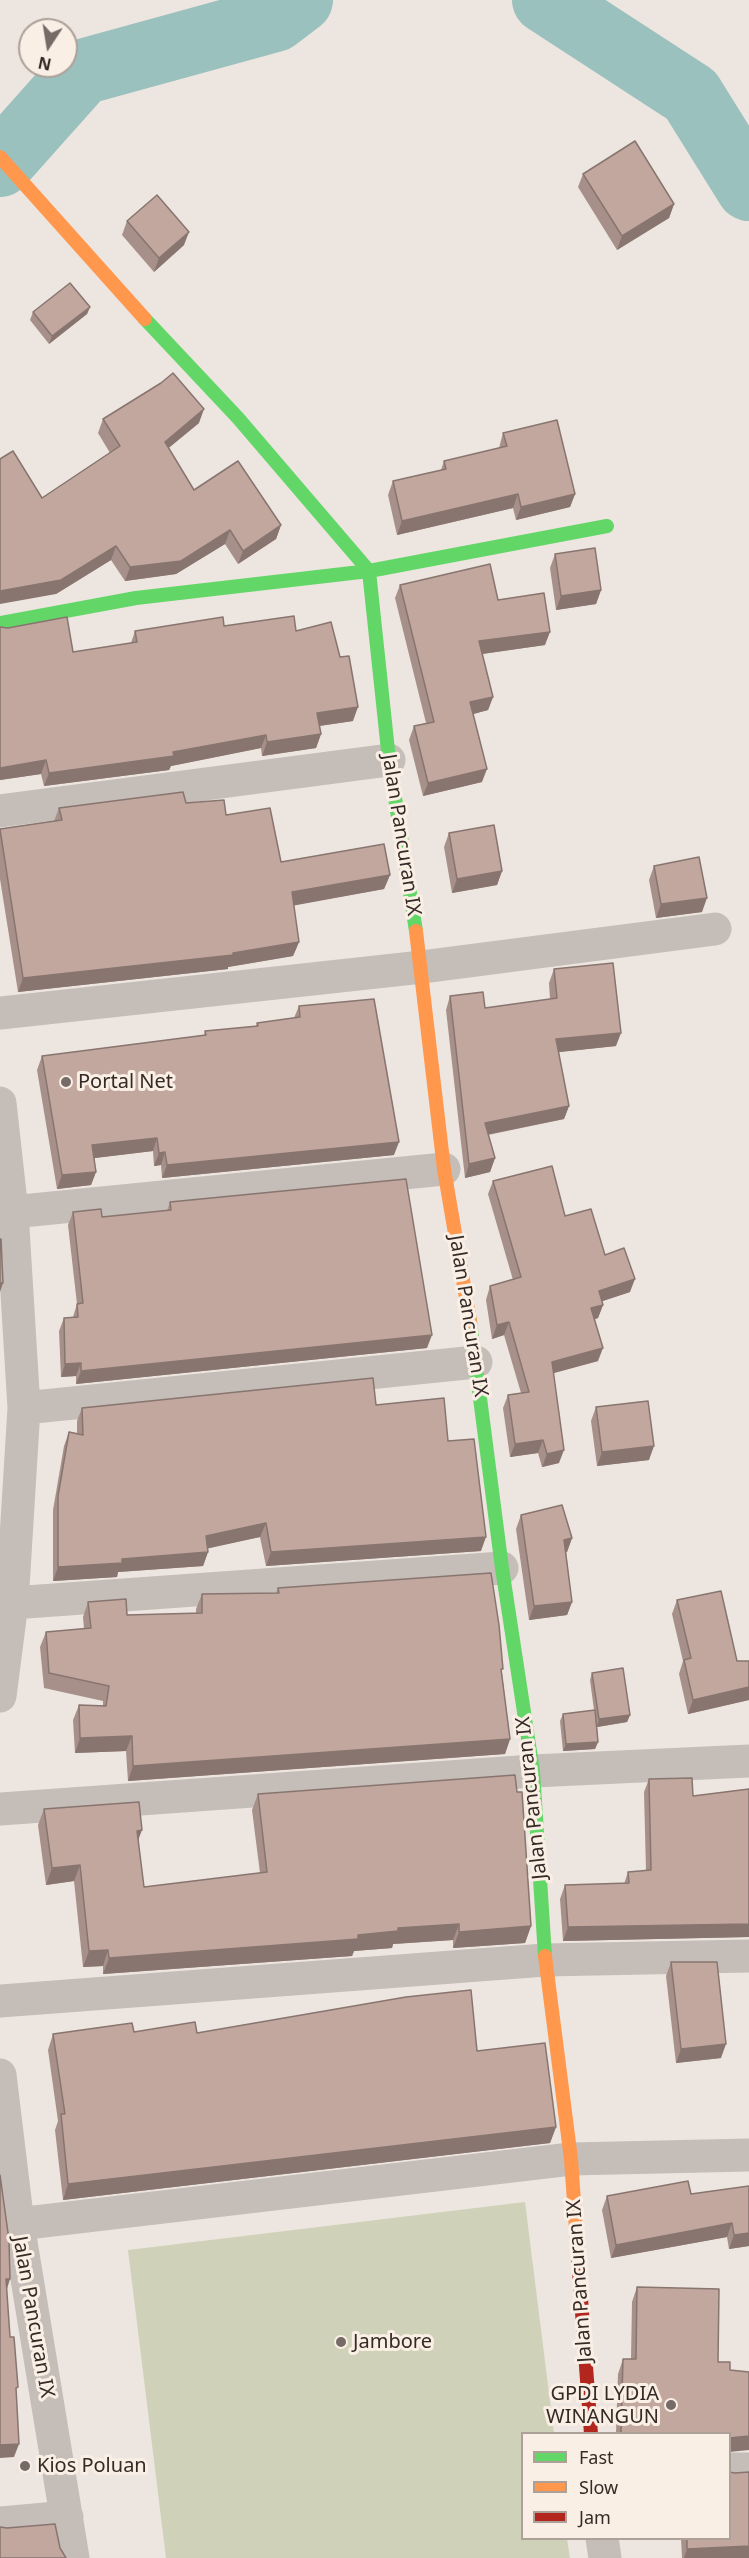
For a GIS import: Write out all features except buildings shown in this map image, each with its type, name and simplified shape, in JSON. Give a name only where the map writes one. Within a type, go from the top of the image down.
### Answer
[{"type":"street","points":[[0,157],[105,276],[238,418],[369,571]]},
{"type":"street","points":[[0,623],[136,598],[369,571],[607,526]]},
{"type":"street","name":"Jalan Pancuran IX","points":[[369,571],[389,760],[422,967],[444,1169],[476,1362],[502,1568],[533,1771],[545,1960],[572,2159],[591,2432]]},
{"type":"street","points":[[0,811],[389,760]]},
{"type":"street","points":[[0,1013],[422,967],[715,929]]},
{"type":"street","points":[[0,1103],[12,1212],[24,1408],[12,1603],[0,1696]]},
{"type":"street","points":[[12,1212],[444,1169]]},
{"type":"street","points":[[24,1408],[476,1362]]},
{"type":"street","points":[[12,1603],[502,1568]]},
{"type":"street","points":[[0,1809],[533,1771],[749,1761]]},
{"type":"street","points":[[0,2001],[545,1960],[749,1956]]},
{"type":"street","name":"Jalan Pancuran IX","points":[[0,2075],[2,2109],[18,2224],[73,2558]]},
{"type":"street","points":[[18,2224],[572,2159],[749,2155]]},
{"type":"street","points":[[731,2469],[749,2469]]},
{"type":"street","points":[[0,2523],[67,2517]]},
{"type":"street","points":[[602,2540],[605,2558]]},
{"type":"green space","name":"Jambore","points":[[525,2202],[554,2432],[521,2432],[521,2540],[567,2540],[570,2558],[166,2558],[128,2250]]},
{"type":"waterway","points":[[0,164],[82,72],[275,19],[300,0]]},
{"type":"waterway","points":[[545,0],[691,95],[749,188]]},
{"type":"traffic: fast","points":[[145,319],[238,418],[369,571],[607,526]]},
{"type":"traffic: fast","points":[[0,623],[136,598],[369,571],[389,760],[416,931]]},
{"type":"traffic: fast","points":[[470,1321],[502,1568],[533,1771],[545,1956]]},
{"type":"traffic: slow","points":[[0,157],[145,319]]},
{"type":"traffic: slow","points":[[416,931],[444,1169],[470,1321]]},
{"type":"traffic: slow","points":[[545,1956],[571,2159],[578,2258]]},
{"type":"traffic: jam","points":[[578,2258],[591,2432]]},
{"type":"place","name":"Portal Net","points":[[66,1082]]},
{"type":"place","name":"Jambore","points":[[341,2342]]},
{"type":"place","name":"GPDI LYDIA WINANGUN","points":[[671,2405]]},
{"type":"place","name":"Kios Poluan","points":[[25,2466]]}]
